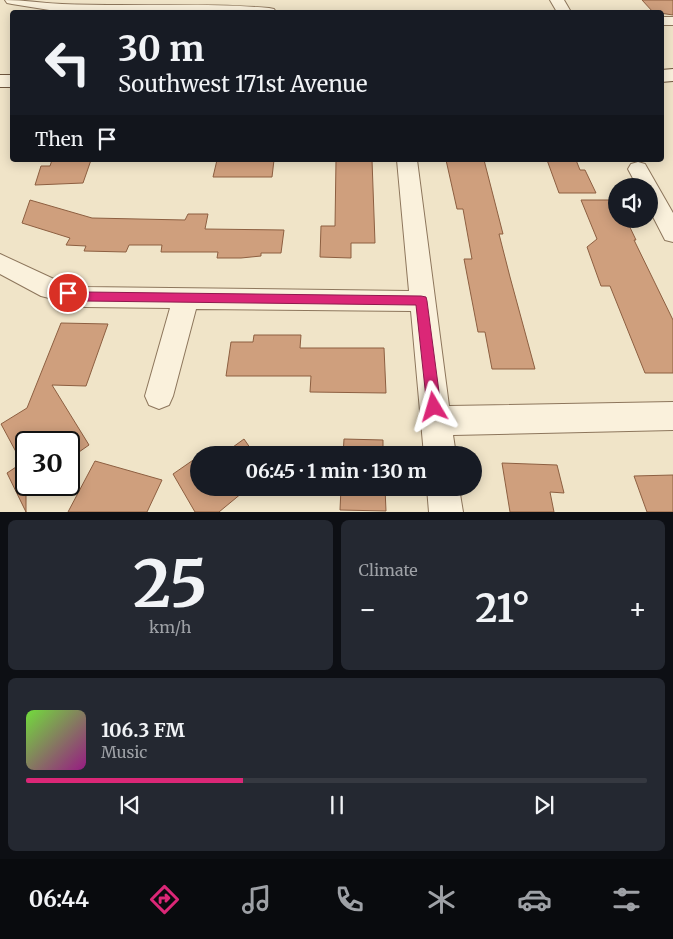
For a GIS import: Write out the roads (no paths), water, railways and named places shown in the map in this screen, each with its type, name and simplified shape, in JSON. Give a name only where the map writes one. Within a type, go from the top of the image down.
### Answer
[{"type":"street","points":[[12,0],[62,8],[131,7],[242,10]]},
{"type":"street","points":[[407,162],[421,301],[439,446]]},
{"type":"street","points":[[658,206],[673,234]]},
{"type":"street","points":[[0,263],[50,289],[85,297],[421,301]]},
{"type":"street","points":[[159,396],[186,298]]},
{"type":"street","points":[[436,421],[673,416]]},
{"type":"street","points":[[444,496],[446,512]]}]
